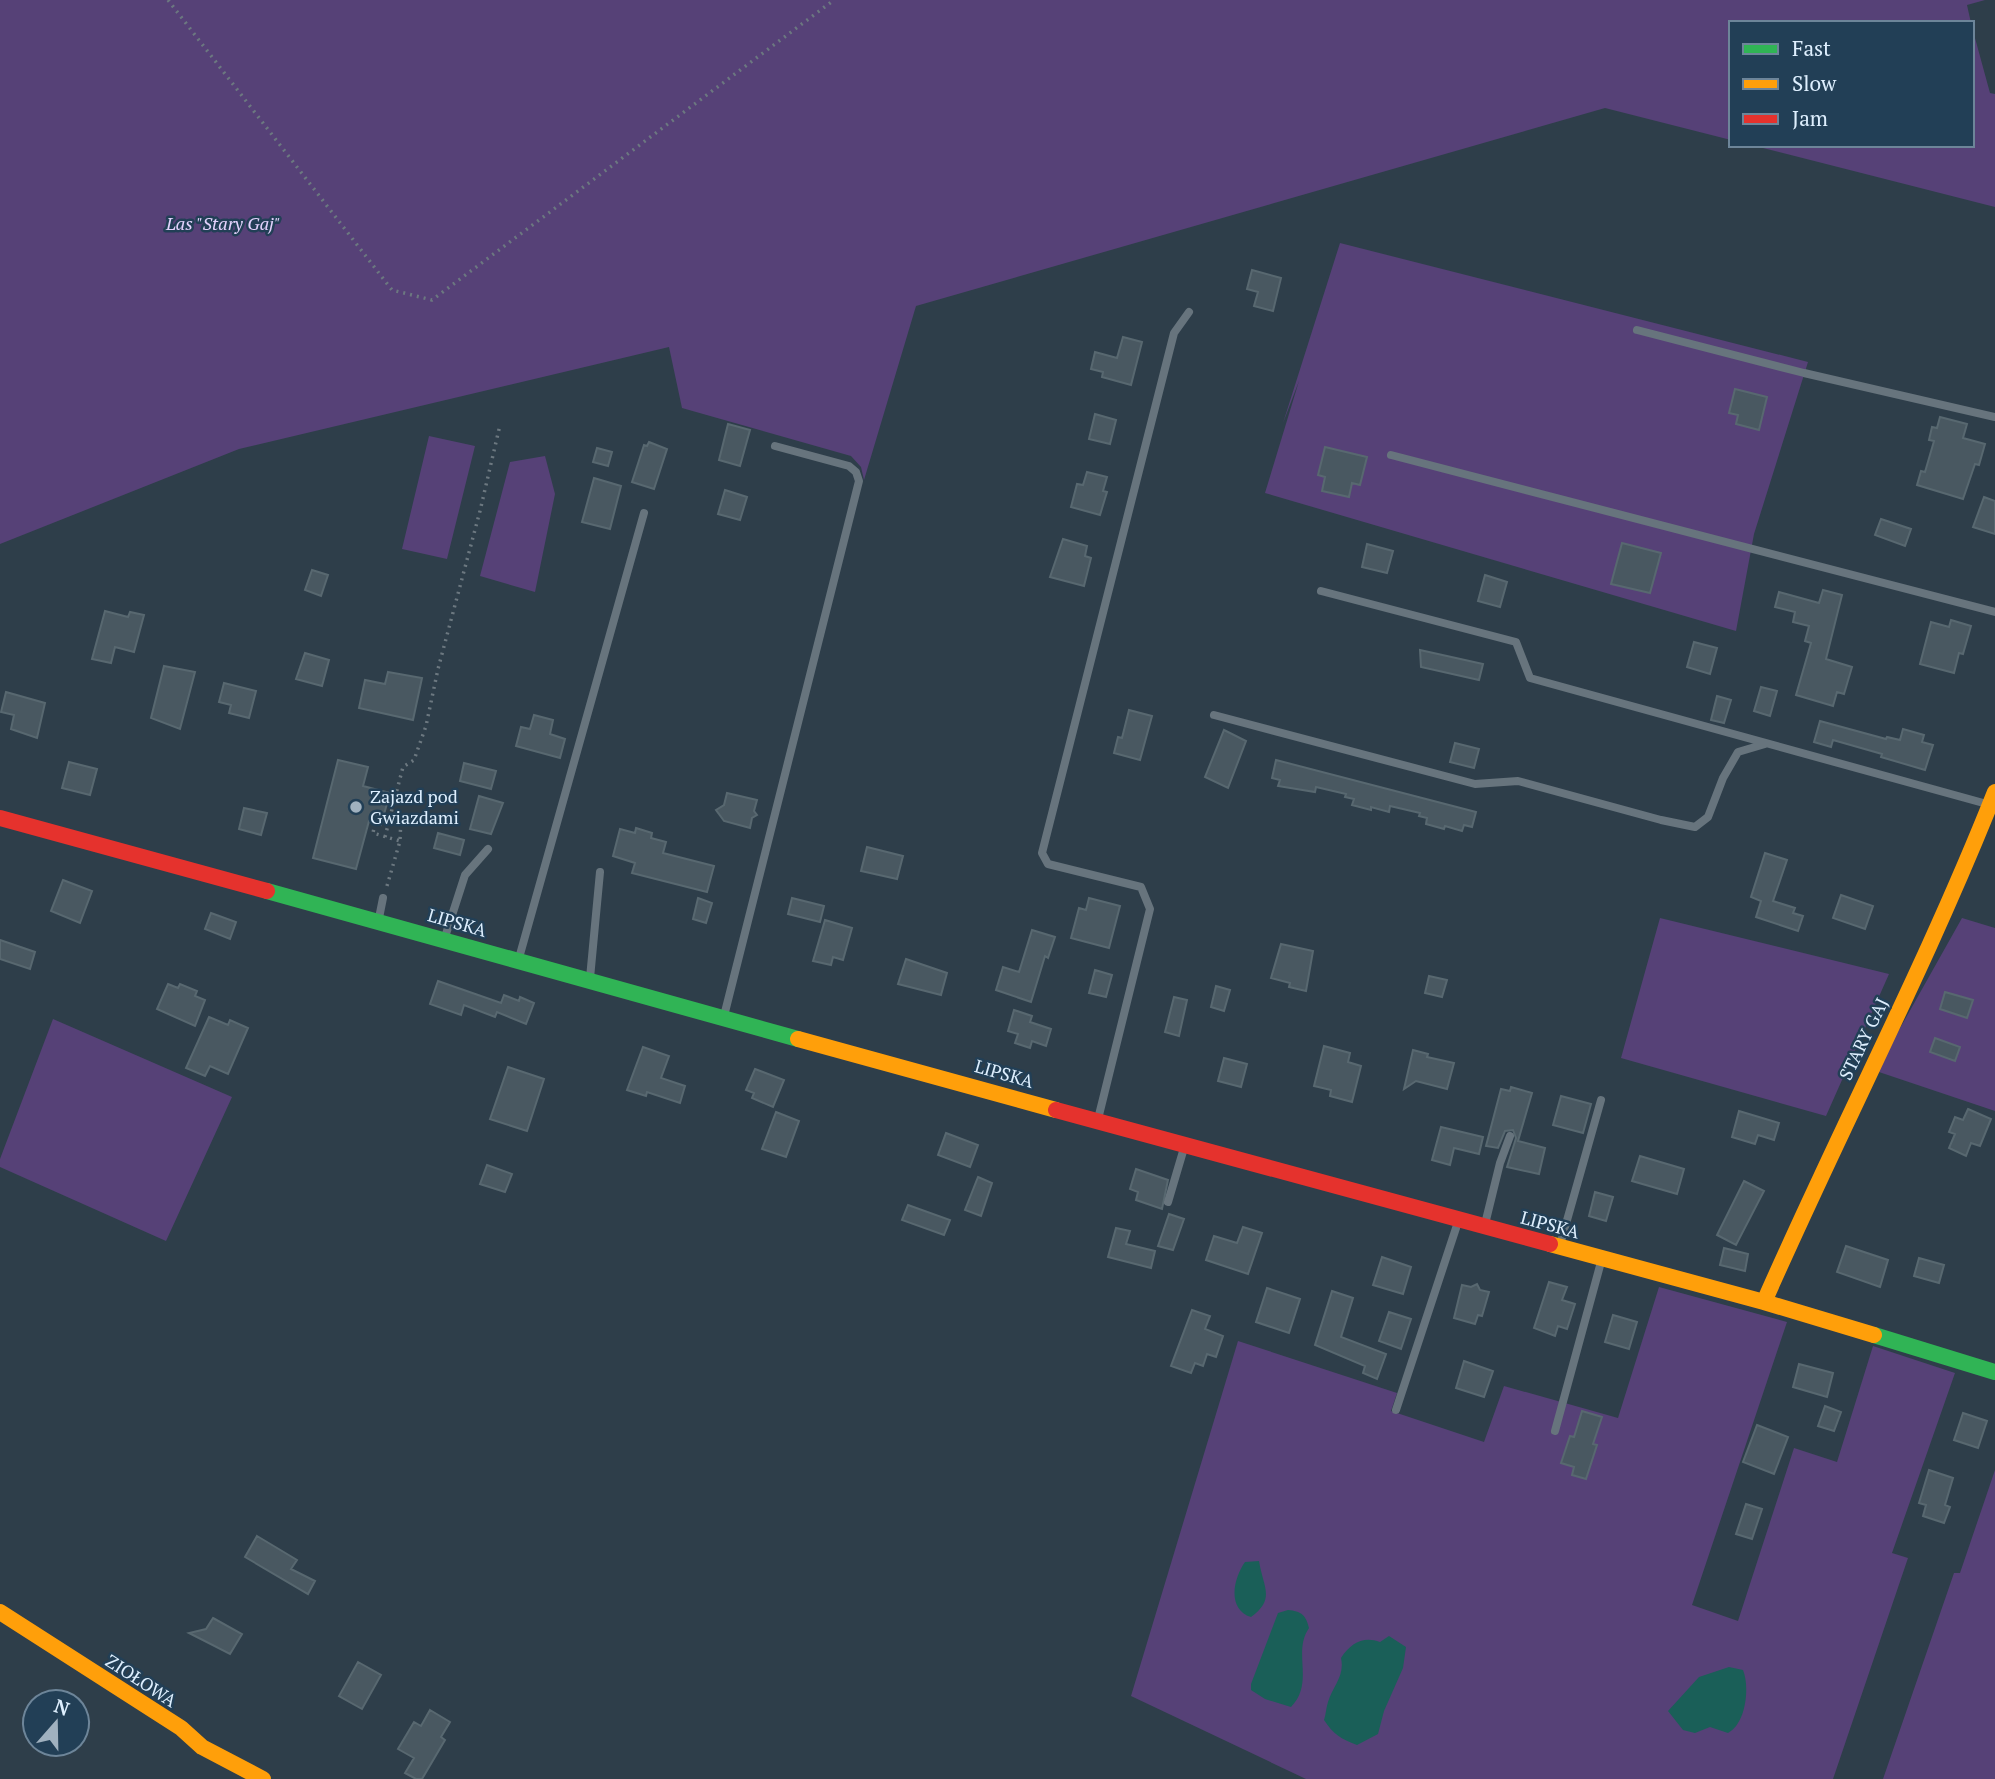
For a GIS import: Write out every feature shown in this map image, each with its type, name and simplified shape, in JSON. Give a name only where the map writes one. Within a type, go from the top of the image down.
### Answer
[{"type":"street","name":"STARY GAJ","points":[[1765,1302],[1805,1208],[1913,982],[1993,798]]},
{"type":"street","name":"LIPSKA","points":[[0,818],[724,1019],[945,1077],[1097,1122],[1765,1302],[1995,1372]]},
{"type":"street","name":"ZIOŁOWA","points":[[0,1612],[181,1728],[202,1747],[263,1779]]},
{"type":"lane","points":[[1097,1122],[1150,908],[1141,887],[1048,864],[1042,853],[1174,333],[1189,312]]},
{"type":"lane","points":[[1637,330],[1804,373],[1995,417]]},
{"type":"lane","points":[[724,1019],[859,481],[856,472],[849,466],[775,446]]},
{"type":"lane","points":[[1391,455],[1995,612]]},
{"type":"lane","points":[[519,961],[520,948],[644,513]]},
{"type":"lane","points":[[1321,591],[1516,642],[1530,678],[1768,744],[1993,798]]},
{"type":"lane","points":[[1214,715],[1475,784],[1518,781],[1695,827],[1708,817],[1723,778],[1738,752],[1768,744]]},
{"type":"lane","points":[[445,940],[465,875],[488,849]]},
{"type":"lane","points":[[589,981],[600,872]]},
{"type":"lane","points":[[378,921],[383,898]]},
{"type":"lane","points":[[1559,1248],[1601,1100]]},
{"type":"lane","points":[[1484,1227],[1500,1163],[1510,1136]]},
{"type":"lane","points":[[1168,1202],[1185,1145]]},
{"type":"lane","points":[[1396,1410],[1459,1220]]},
{"type":"lane","points":[[1555,1431],[1602,1259]]},
{"type":"path","points":[[168,0],[392,290],[432,300],[834,0]]},
{"type":"path","points":[[385,837],[402,767],[414,760],[426,726],[500,425]]},
{"type":"path","points":[[383,898],[400,841],[401,816],[391,813]]},
{"type":"path","points":[[374,823],[373,833],[400,841]]},
{"type":"green space","name":"Las \"Stary Gaj\"","points":[[0,0],[1985,0],[1967,5],[1971,21],[1729,21],[1729,139],[1605,108],[916,306],[864,480],[861,467],[851,456],[682,408],[669,347],[239,449],[0,544]]},
{"type":"green space","points":[[1974,34],[1990,93],[1995,94],[1995,207],[1759,147],[1974,147]]},
{"type":"green space","points":[[1340,243],[1808,362],[1754,534],[1736,631],[1265,493],[1299,381],[1283,423]]},
{"type":"green space","points":[[429,436],[475,446],[447,559],[402,549]]},
{"type":"green space","points":[[545,456],[555,494],[535,592],[480,576],[510,462]]},
{"type":"green space","points":[[1660,918],[1889,974],[1826,1116],[1621,1058]]},
{"type":"green space","points":[[1962,918],[1995,928],[1995,1111],[1876,1071]]},
{"type":"green space","points":[[53,1019],[232,1097],[166,1241],[0,1167],[0,1159]]},
{"type":"green space","points":[[1659,1287],[1787,1322],[1692,1605],[1738,1621],[1794,1448],[1837,1462],[1873,1346],[1955,1373],[1892,1553],[1908,1558],[1833,1779],[1306,1779],[1131,1696],[1238,1341],[1397,1393],[1391,1411],[1484,1442],[1504,1386],[1618,1418]]},
{"type":"green space","points":[[1995,1470],[1995,1779],[1883,1779],[1954,1573],[1960,1573]]},
{"type":"shaded area","points":[[1259,1561],[1266,1598],[1251,1617],[1243,1613],[1235,1601],[1235,1585],[1245,1562]]},
{"type":"shaded area","points":[[1288,1610],[1302,1614],[1309,1628],[1302,1647],[1302,1688],[1291,1707],[1265,1699],[1251,1690],[1278,1613]]},
{"type":"shaded area","points":[[1389,1636],[1406,1647],[1403,1668],[1384,1711],[1378,1734],[1357,1745],[1338,1736],[1327,1725],[1324,1720],[1327,1704],[1340,1676],[1341,1658],[1345,1653],[1363,1640],[1380,1642]]},
{"type":"shaded area","points":[[1729,1667],[1743,1670],[1745,1677],[1745,1705],[1739,1722],[1728,1733],[1710,1727],[1695,1733],[1683,1730],[1668,1711],[1699,1677]]},
{"type":"building","points":[[1252,270],[1281,278],[1273,311],[1254,306],[1258,292],[1247,289]]},
{"type":"building","points":[[1123,337],[1142,342],[1131,385],[1102,377],[1103,372],[1091,369],[1095,352],[1117,358]]},
{"type":"building","points":[[1735,389],[1767,397],[1759,430],[1736,424],[1738,415],[1729,413]]},
{"type":"building","points":[[1095,414],[1116,420],[1110,444],[1089,439]]},
{"type":"building","points":[[1940,417],[1967,424],[1963,438],[1985,444],[1979,465],[1975,464],[1963,499],[1917,485],[1921,471],[1925,472],[1934,441],[1929,440],[1932,427],[1937,428]]},
{"type":"building","points":[[728,424],[750,430],[740,466],[719,460]]},
{"type":"building","points":[[649,442],[667,449],[654,489],[632,482],[644,445],[647,446]]},
{"type":"building","points":[[1325,447],[1367,457],[1360,485],[1352,483],[1349,497],[1322,491],[1325,477],[1318,475]]},
{"type":"building","points":[[597,448],[612,452],[608,466],[593,462]]},
{"type":"building","points":[[1087,472],[1107,477],[1103,491],[1107,492],[1100,515],[1071,507],[1077,484],[1083,485]]},
{"type":"building","points":[[594,478],[621,486],[610,529],[582,522]]},
{"type":"building","points":[[725,490],[747,497],[740,520],[718,514]]},
{"type":"building","points":[[1984,497],[1995,501],[1995,534],[1973,527]]},
{"type":"building","points":[[1881,519],[1911,529],[1905,546],[1875,535]]},
{"type":"building","points":[[1063,539],[1087,546],[1085,556],[1091,558],[1084,586],[1050,577]]},
{"type":"building","points":[[1622,543],[1661,553],[1650,593],[1611,584]]},
{"type":"building","points":[[1367,544],[1393,551],[1387,573],[1362,567]]},
{"type":"building","points":[[312,570],[328,575],[321,596],[305,590]]},
{"type":"building","points":[[1485,575],[1507,582],[1500,607],[1478,601]]},
{"type":"building","points":[[1823,590],[1842,595],[1826,659],[1852,667],[1844,694],[1837,692],[1833,706],[1796,695],[1811,643],[1805,641],[1809,626],[1793,622],[1795,612],[1775,607],[1779,592],[1819,603]]},
{"type":"building","points":[[105,611],[128,617],[130,612],[144,615],[134,652],[115,647],[111,663],[92,659]]},
{"type":"building","points":[[1951,620],[1971,626],[1963,654],[1959,653],[1954,673],[1920,664],[1931,622],[1949,627]]},
{"type":"building","points":[[1694,642],[1717,648],[1710,674],[1687,667]]},
{"type":"building","points":[[1420,650],[1483,664],[1479,680],[1421,667]]},
{"type":"building","points":[[305,653],[329,660],[322,686],[296,679]]},
{"type":"building","points":[[164,666],[195,672],[180,729],[151,718]]},
{"type":"building","points":[[388,672],[422,678],[413,720],[359,708],[365,680],[385,684]]},
{"type":"building","points":[[224,683],[256,691],[249,718],[229,713],[231,705],[219,702]]},
{"type":"building","points":[[1761,687],[1777,691],[1770,716],[1754,711]]},
{"type":"building","points":[[6,692],[45,703],[37,738],[11,729],[14,715],[1,712]]},
{"type":"building","points":[[1717,696],[1731,700],[1724,723],[1711,720]]},
{"type":"building","points":[[1129,710],[1152,716],[1140,760],[1114,753],[1118,737],[1122,738]]},
{"type":"building","points":[[534,715],[553,720],[550,734],[565,739],[560,758],[516,746],[521,727],[530,729]]},
{"type":"building","points":[[1820,721],[1886,739],[1900,740],[1903,729],[1924,735],[1922,742],[1933,745],[1925,770],[1833,740],[1831,747],[1814,742]]},
{"type":"building","points":[[1224,730],[1246,741],[1228,788],[1205,777]]},
{"type":"building","points":[[1455,743],[1479,749],[1474,768],[1450,762]]},
{"type":"building","name":"Zajazd pod Gwiazdami","points":[[338,760],[368,767],[363,786],[390,793],[381,825],[369,821],[356,869],[313,858]]},
{"type":"building","points":[[1276,760],[1476,812],[1472,827],[1464,825],[1462,831],[1445,826],[1444,829],[1426,824],[1427,818],[1419,816],[1420,813],[1390,806],[1389,812],[1371,807],[1371,810],[1352,805],[1354,799],[1345,797],[1346,794],[1316,787],[1315,792],[1278,786],[1280,780],[1272,778]]},
{"type":"building","points":[[69,762],[97,769],[90,795],[62,788]]},
{"type":"building","points":[[464,763],[496,771],[491,789],[460,781]]},
{"type":"building","points":[[727,793],[757,800],[754,811],[757,815],[752,818],[750,828],[724,821],[716,810],[724,805]]},
{"type":"building","points":[[479,796],[503,803],[491,834],[470,829]]},
{"type":"building","points":[[244,808],[267,813],[261,835],[239,829]]},
{"type":"building","points":[[636,828],[652,833],[651,838],[666,842],[663,853],[714,866],[707,892],[632,873],[635,863],[613,856],[620,829],[635,833]]},
{"type":"building","points":[[438,833],[464,840],[460,855],[434,848]]},
{"type":"building","points":[[867,847],[903,856],[897,879],[861,871]]},
{"type":"building","points":[[1765,853],[1787,860],[1773,901],[1795,908],[1793,913],[1803,916],[1798,931],[1756,917],[1761,901],[1751,897]]},
{"type":"building","points":[[63,880],[92,891],[80,923],[51,911]]},
{"type":"building","points":[[1841,895],[1873,906],[1865,929],[1833,918]]},
{"type":"building","points":[[698,898],[712,903],[706,923],[693,919]]},
{"type":"building","points":[[792,898],[824,906],[820,922],[788,914]]},
{"type":"building","points":[[1089,898],[1120,906],[1109,948],[1071,938],[1079,908],[1086,910]]},
{"type":"building","points":[[211,913],[236,922],[230,939],[205,929]]},
{"type":"building","points":[[825,920],[852,928],[843,960],[833,957],[831,965],[813,961]]},
{"type":"building","points":[[1032,930],[1055,937],[1048,958],[1045,956],[1031,1002],[996,990],[1003,967],[1019,972]]},
{"type":"building","points":[[0,940],[35,952],[30,969],[0,959]]},
{"type":"building","points":[[1281,944],[1313,951],[1306,991],[1289,987],[1290,983],[1271,978]]},
{"type":"building","points":[[906,959],[947,973],[941,995],[898,984]]},
{"type":"building","points":[[1095,970],[1112,975],[1106,997],[1089,993]]},
{"type":"building","points":[[1429,976],[1447,980],[1442,997],[1425,993]]},
{"type":"building","points":[[438,981],[501,1003],[504,995],[519,1001],[520,997],[534,1003],[526,1024],[497,1012],[495,1017],[464,1005],[461,1015],[430,1004]]},
{"type":"building","points":[[168,984],[178,988],[180,984],[197,991],[195,996],[205,1000],[195,1026],[157,1009]]},
{"type":"building","points":[[1216,986],[1230,990],[1224,1011],[1211,1007]]},
{"type":"building","points":[[1945,992],[1973,1000],[1967,1018],[1940,1009]]},
{"type":"building","points":[[1174,997],[1187,1000],[1179,1036],[1165,1032]]},
{"type":"building","points":[[1014,1010],[1032,1016],[1030,1022],[1051,1029],[1046,1046],[1032,1041],[1030,1048],[1015,1043],[1018,1034],[1008,1031]]},
{"type":"building","points":[[209,1017],[228,1025],[230,1020],[248,1028],[228,1074],[210,1066],[205,1076],[186,1068]]},
{"type":"building","points":[[1935,1038],[1960,1047],[1955,1061],[1930,1052]]},
{"type":"building","points":[[1324,1046],[1350,1053],[1348,1062],[1361,1066],[1352,1102],[1330,1096],[1331,1090],[1314,1086]]},
{"type":"building","points":[[643,1047],[669,1056],[661,1078],[685,1086],[680,1103],[647,1092],[646,1096],[627,1090]]},
{"type":"building","points":[[1413,1050],[1428,1054],[1427,1057],[1454,1063],[1447,1089],[1416,1081],[1404,1089]]},
{"type":"building","points":[[1224,1058],[1247,1064],[1241,1087],[1218,1081]]},
{"type":"building","points":[[508,1067],[544,1079],[527,1131],[490,1119]]},
{"type":"building","points":[[755,1069],[784,1080],[773,1107],[752,1098],[754,1093],[746,1090]]},
{"type":"building","points":[[1511,1087],[1532,1093],[1518,1141],[1545,1148],[1539,1174],[1507,1167],[1516,1138],[1513,1130],[1505,1131],[1498,1148],[1486,1146],[1501,1089],[1510,1091]]},
{"type":"building","points":[[1561,1096],[1591,1104],[1583,1133],[1553,1125]]},
{"type":"building","points":[[1968,1109],[1991,1119],[1980,1146],[1971,1143],[1966,1156],[1949,1148],[1955,1134],[1949,1132],[1955,1117],[1963,1120]]},
{"type":"building","points":[[1739,1111],[1779,1123],[1774,1140],[1758,1135],[1755,1144],[1732,1137]]},
{"type":"building","points":[[776,1112],[799,1121],[786,1157],[762,1149]]},
{"type":"building","points":[[1441,1127],[1483,1137],[1479,1154],[1454,1148],[1450,1165],[1432,1160]]},
{"type":"building","points":[[946,1133],[978,1145],[970,1167],[938,1155]]},
{"type":"building","points":[[1640,1156],[1684,1169],[1677,1194],[1632,1181]]},
{"type":"building","points":[[487,1165],[512,1174],[505,1192],[480,1184]]},
{"type":"building","points":[[1136,1169],[1168,1180],[1162,1209],[1136,1200],[1138,1192],[1130,1189]]},
{"type":"building","points":[[978,1177],[992,1183],[981,1216],[965,1210]]},
{"type":"building","points":[[1744,1181],[1764,1191],[1736,1245],[1717,1235]]},
{"type":"building","points":[[1595,1192],[1613,1197],[1606,1221],[1589,1216]]},
{"type":"building","points":[[908,1205],[950,1220],[944,1235],[902,1220]]},
{"type":"building","points":[[1169,1214],[1184,1219],[1173,1250],[1158,1246]]},
{"type":"building","points":[[1243,1227],[1262,1233],[1248,1274],[1206,1260],[1214,1236],[1237,1243]]},
{"type":"building","points":[[1116,1228],[1130,1231],[1126,1244],[1155,1251],[1151,1268],[1108,1257]]},
{"type":"building","points":[[1846,1246],[1888,1260],[1880,1287],[1837,1272]]},
{"type":"building","points":[[1724,1248],[1748,1254],[1745,1271],[1720,1265]]},
{"type":"building","points":[[1382,1257],[1411,1267],[1403,1294],[1373,1285]]},
{"type":"building","points":[[1919,1258],[1944,1265],[1939,1283],[1914,1276]]},
{"type":"building","points":[[1549,1282],[1567,1287],[1562,1300],[1575,1304],[1567,1329],[1558,1326],[1555,1336],[1534,1328]]},
{"type":"building","points":[[1477,1284],[1480,1290],[1489,1292],[1482,1316],[1478,1315],[1475,1324],[1454,1318],[1462,1285],[1471,1287]]},
{"type":"building","points":[[1267,1288],[1300,1299],[1289,1333],[1256,1322]]},
{"type":"building","points":[[1332,1291],[1353,1298],[1341,1337],[1386,1354],[1377,1379],[1363,1373],[1365,1366],[1315,1345]]},
{"type":"building","points":[[1192,1310],[1210,1316],[1205,1329],[1223,1336],[1216,1357],[1207,1354],[1203,1366],[1195,1363],[1191,1373],[1171,1366]]},
{"type":"building","points":[[1389,1312],[1411,1319],[1401,1349],[1379,1341]]},
{"type":"building","points":[[1613,1315],[1637,1322],[1629,1349],[1605,1342]]},
{"type":"building","points":[[1464,1361],[1493,1371],[1484,1397],[1456,1388]]},
{"type":"building","points":[[1799,1364],[1833,1373],[1827,1397],[1793,1387]]},
{"type":"building","points":[[1825,1406],[1841,1412],[1834,1431],[1818,1426]]},
{"type":"building","points":[[1582,1411],[1602,1417],[1593,1444],[1597,1445],[1586,1479],[1572,1475],[1574,1467],[1561,1463],[1570,1436],[1574,1437]]},
{"type":"building","points":[[1963,1413],[1987,1421],[1978,1448],[1954,1440]]},
{"type":"building","points":[[1757,1425],[1788,1437],[1774,1474],[1743,1462]]},
{"type":"building","points":[[1929,1470],[1953,1478],[1945,1505],[1950,1507],[1944,1523],[1923,1516],[1926,1505],[1919,1503]]},
{"type":"building","points":[[1746,1504],[1762,1509],[1752,1539],[1736,1534]]},
{"type":"building","points":[[257,1536],[297,1560],[291,1569],[315,1581],[308,1594],[245,1557]]},
{"type":"building","points":[[213,1618],[242,1634],[230,1654],[189,1633],[206,1629]]},
{"type":"building","points":[[358,1662],[381,1675],[362,1709],[339,1696]]},
{"type":"building","points":[[430,1710],[450,1722],[441,1737],[445,1740],[422,1779],[416,1779],[405,1773],[414,1758],[398,1749],[414,1722],[421,1726]]},
{"type":"traffic: fast","points":[[267,891],[798,1039]]},
{"type":"traffic: fast","points":[[1874,1335],[1995,1372]]},
{"type":"traffic: slow","points":[[1764,1302],[1940,921],[1995,792]]},
{"type":"traffic: slow","points":[[798,1039],[1056,1110]]},
{"type":"traffic: slow","points":[[1550,1244],[1874,1335]]},
{"type":"traffic: slow","points":[[0,1612],[181,1728],[202,1747],[263,1779]]},
{"type":"traffic: jam","points":[[0,818],[267,891]]},
{"type":"traffic: jam","points":[[1056,1110],[1550,1244]]},
{"type":"place","name":"Zajazd pod Gwiazdami","points":[[356,807]]}]
